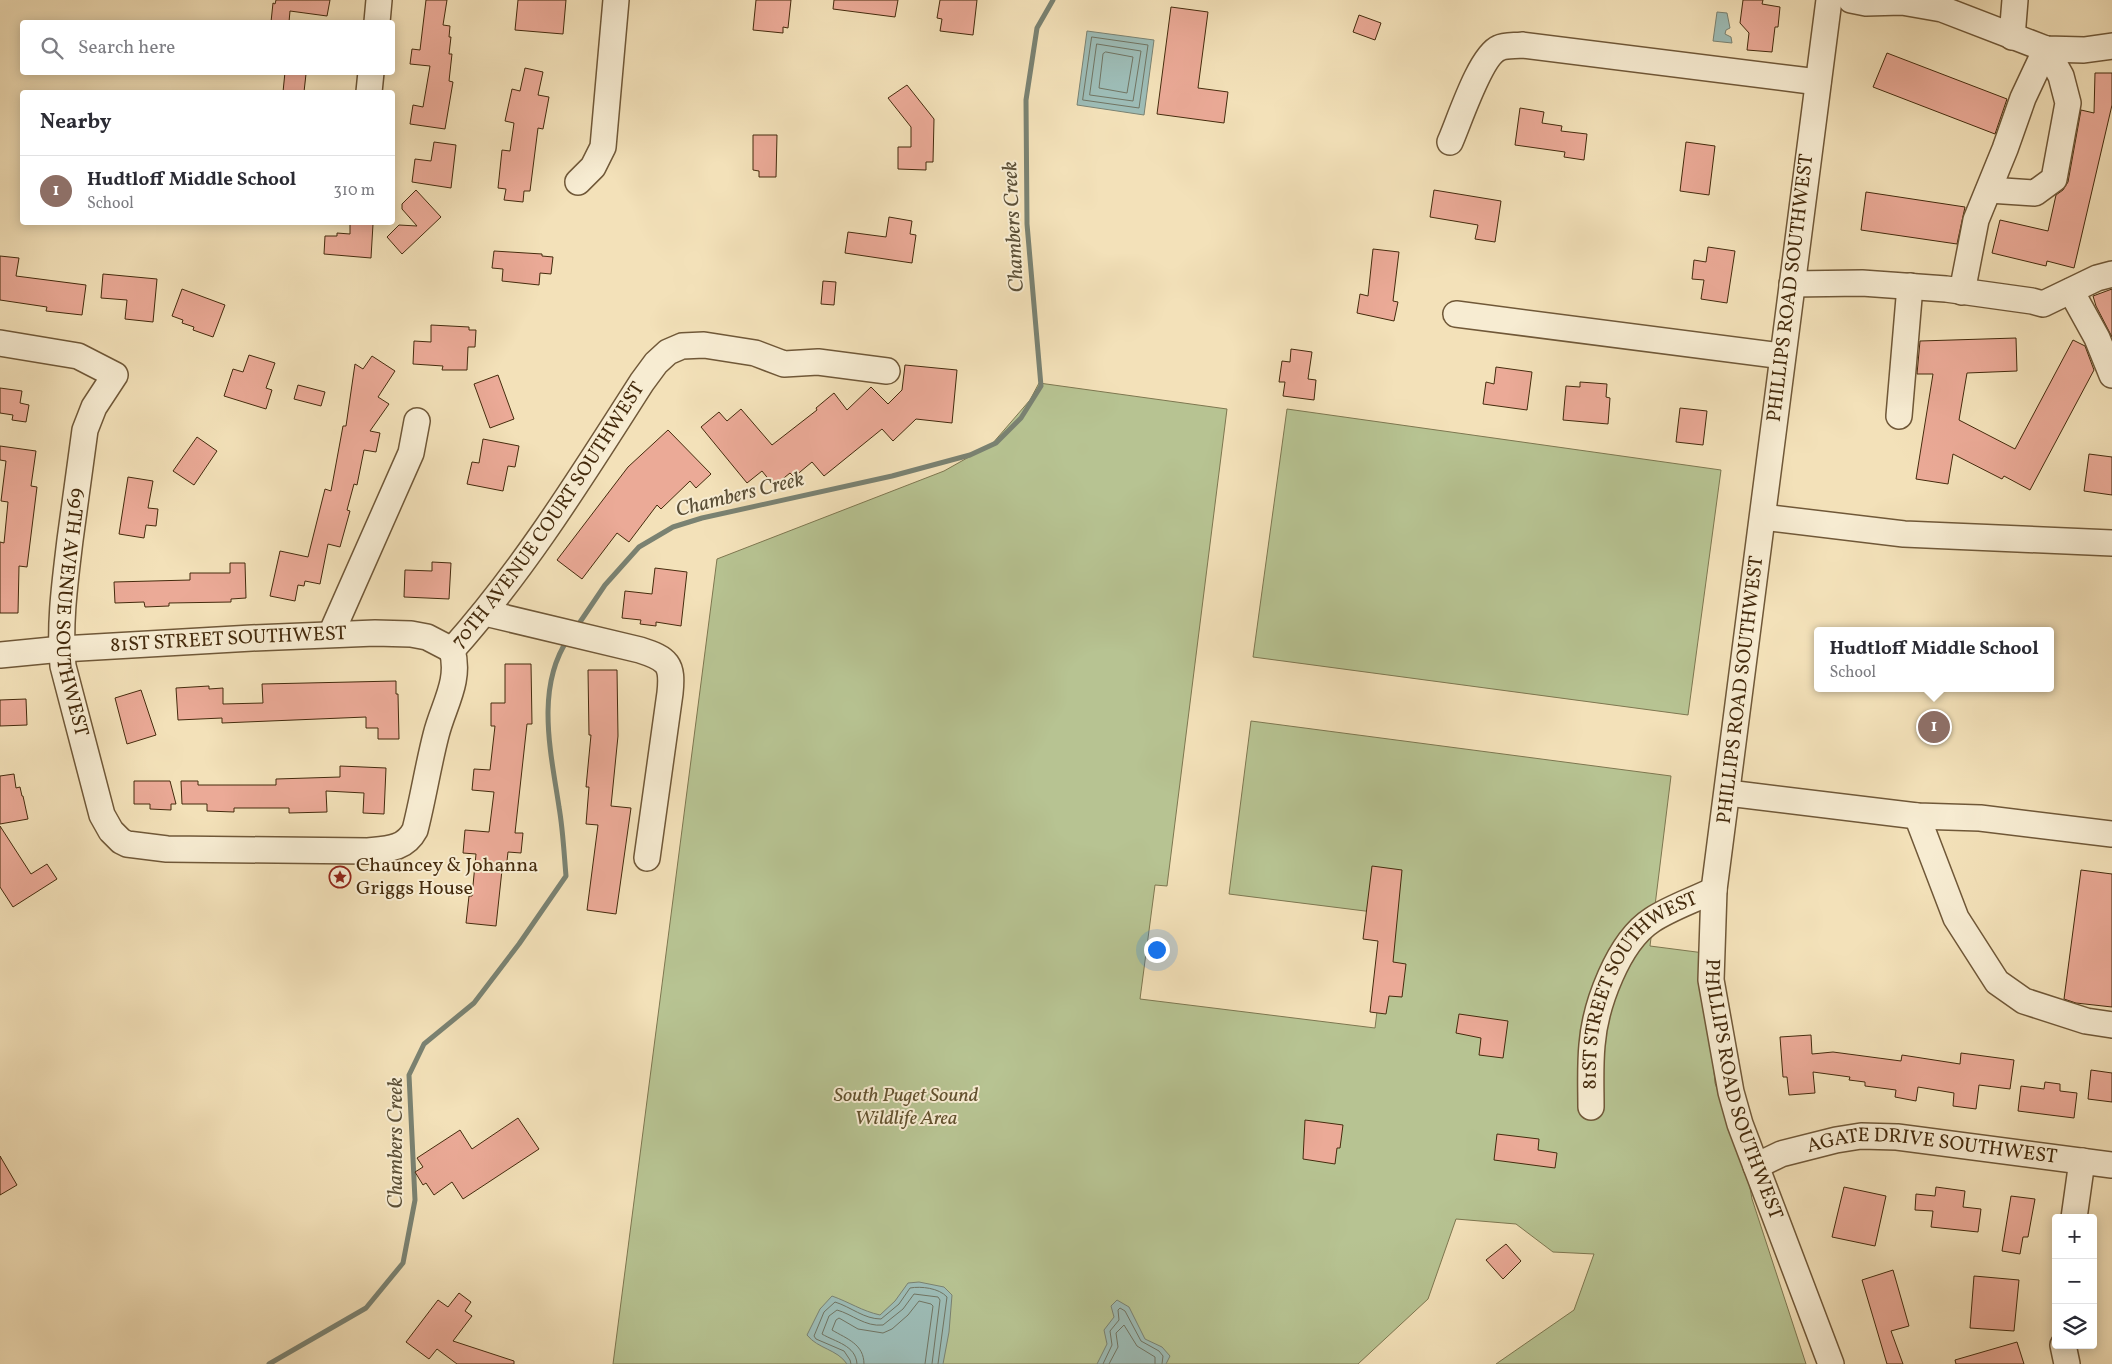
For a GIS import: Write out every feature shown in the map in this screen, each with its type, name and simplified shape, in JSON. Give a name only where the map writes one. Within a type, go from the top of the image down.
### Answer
[{"type":"street","points":[[377,20],[379,0]]},
{"type":"street","points":[[578,182],[593,167],[602,147],[616,0]]},
{"type":"street","name":"PHILLIPS ROAD SOUTHWEST","points":[[1829,0],[1714,890],[1711,980],[1731,1092],[1740,1124],[1832,1364]]},
{"type":"street","points":[[1851,0],[1866,3],[1902,2],[1942,9],[1952,6],[2012,37],[2046,49],[2084,50],[2112,46]]},
{"type":"street","points":[[2012,37],[2015,0]]},
{"type":"street","points":[[1450,142],[1481,67],[1498,48],[1509,46],[1531,46],[1818,82]]},
{"type":"street","points":[[1962,292],[1976,220],[2023,98],[2046,49]]},
{"type":"street","points":[[1988,190],[2035,192],[2054,179],[2068,103],[2061,76],[2046,49]]},
{"type":"street","points":[[369,90],[371,75]]},
{"type":"street","points":[[1792,284],[1862,283],[1946,288],[2043,304],[2097,278],[2112,274]]},
{"type":"street","points":[[1898,416],[1910,286]]},
{"type":"street","points":[[2071,291],[2097,338],[2112,375]]},
{"type":"street","points":[[1456,314],[1782,356]]},
{"type":"street","name":"69TH AVENUE SOUTHWEST","points":[[0,343],[78,356],[115,375],[94,408],[85,430],[62,615],[63,666],[102,815],[111,831],[127,844],[167,849],[368,851],[400,846],[416,830]]},
{"type":"street","name":"70TH AVENUE COURT SOUTHWEST","points":[[416,830],[436,734],[450,697],[455,674],[456,661],[452,650],[485,613],[519,569],[656,363],[668,352],[682,346],[704,345],[755,353],[784,364],[818,362],[887,371]]},
{"type":"street","points":[[331,634],[411,453],[417,420]]},
{"type":"street","points":[[1763,517],[1904,534],[2112,543]]},
{"type":"street","points":[[485,613],[655,654],[664,659],[672,678],[647,858]]},
{"type":"street","name":"81ST STREET SOUTHWEST","points":[[0,655],[62,649],[331,634],[411,634],[427,637],[452,650]]},
{"type":"street","points":[[1728,793],[1917,816],[1980,818],[2112,834]]},
{"type":"street","points":[[1917,816],[1956,918],[1997,982],[2024,1002],[2086,1021],[2112,1025]]},
{"type":"street","name":"81ST STREET SOUTHWEST","points":[[1591,1107],[1592,1044],[1604,993],[1622,953],[1639,930],[1652,920],[1714,890]]},
{"type":"street","name":"AGATE DRIVE SOUTHWEST","points":[[1756,1166],[1780,1154],[1836,1140],[1861,1136],[1897,1137],[2112,1165]]},
{"type":"street","points":[[2075,1214],[2082,1161]]},
{"type":"street","points":[[2064,1349],[2067,1364]]},
{"type":"green space","name":"South Puget Sound Wildlife Area","points":[[1039,383],[1227,409],[1167,886],[1155,885],[1140,999],[1375,1028],[1389,914],[1229,894],[1251,721],[1671,776],[1650,946],[1712,954],[1708,1000],[1715,1083],[1748,1177],[1752,1199],[1806,1364],[1496,1364],[1574,1310],[1594,1254],[1553,1252],[1516,1224],[1456,1219],[1428,1299],[1358,1364],[613,1364],[717,559],[944,471],[992,444],[1030,400]]},
{"type":"green space","points":[[1287,409],[1721,470],[1688,715],[1253,657]]},
{"type":"water","points":[[1717,12],[1727,13],[1730,28],[1726,30],[1725,34],[1731,37],[1732,43],[1713,41]]},
{"type":"water","points":[[1087,31],[1154,40],[1144,115],[1077,105]]},
{"type":"water","points":[[919,1282],[944,1287],[952,1295],[949,1332],[943,1364],[847,1364],[838,1355],[811,1340],[807,1335],[820,1309],[832,1296],[880,1315],[895,1301],[908,1283]]},
{"type":"water","points":[[1117,1300],[1129,1307],[1145,1339],[1162,1347],[1170,1356],[1166,1364],[1097,1364],[1107,1344],[1104,1330],[1114,1317],[1111,1306]]},
{"type":"building","points":[[276,0],[330,0],[327,16],[290,11],[289,20],[271,20],[273,3],[275,4]]},
{"type":"building","points":[[426,0],[447,0],[443,25],[450,26],[449,54],[452,54],[449,81],[453,82],[445,129],[410,124],[413,105],[423,107],[430,66],[410,64],[412,49],[420,50]]},
{"type":"building","points":[[518,0],[566,0],[563,34],[515,30]]},
{"type":"building","points":[[756,0],[791,0],[788,28],[783,27],[783,33],[753,30]]},
{"type":"building","points":[[834,0],[898,0],[895,17],[833,9]]},
{"type":"building","points":[[940,0],[977,0],[973,35],[940,31],[942,19],[937,18]]},
{"type":"building","points":[[1743,0],[1763,0],[1762,4],[1780,7],[1778,27],[1775,27],[1772,52],[1747,50],[1749,33],[1740,23]]},
{"type":"building","points":[[1171,7],[1208,12],[1198,88],[1228,92],[1224,123],[1157,114]]},
{"type":"building","points":[[1359,15],[1381,23],[1375,40],[1353,32]]},
{"type":"building","points":[[1887,53],[2007,99],[1995,134],[1873,87]]},
{"type":"building","points":[[525,68],[543,72],[538,95],[549,97],[543,129],[538,128],[530,191],[524,191],[523,202],[504,200],[506,189],[498,188],[502,150],[510,151],[514,123],[505,121],[512,89],[520,91]]},
{"type":"building","points":[[2095,73],[2112,73],[2112,105],[2074,268],[2047,261],[2046,266],[1992,253],[2000,220],[2048,231],[2056,195],[2063,190],[2068,182],[2081,110],[2094,113]]},
{"type":"building","points":[[285,75],[306,75],[304,90],[283,90]]},
{"type":"building","points":[[907,85],[934,119],[933,162],[926,162],[926,170],[898,169],[898,147],[911,147],[911,127],[888,98]]},
{"type":"building","points":[[1520,108],[1544,112],[1542,123],[1562,126],[1561,131],[1587,134],[1584,160],[1564,157],[1565,152],[1515,145]]},
{"type":"building","points":[[753,135],[777,135],[776,177],[759,177],[759,171],[753,170]]},
{"type":"building","points":[[434,142],[456,145],[451,188],[412,182],[415,159],[431,161]]},
{"type":"building","points":[[1686,142],[1715,146],[1709,195],[1680,191]]},
{"type":"building","points":[[416,190],[441,217],[402,254],[387,237],[399,225],[417,226],[402,209],[402,204]]},
{"type":"building","points":[[1434,190],[1501,201],[1495,242],[1475,239],[1478,225],[1430,217]]},
{"type":"building","points":[[1866,192],[1965,207],[1957,244],[1861,230]]},
{"type":"building","points":[[889,217],[912,221],[910,234],[916,235],[912,263],[845,253],[848,232],[886,237]]},
{"type":"building","points":[[350,225],[373,225],[371,258],[324,254],[325,236],[337,236],[337,233],[350,234]]},
{"type":"building","points":[[1708,247],[1735,251],[1727,303],[1701,299],[1704,280],[1692,279],[1694,260],[1706,262]]},
{"type":"building","points":[[1373,249],[1399,252],[1393,301],[1398,302],[1394,321],[1357,313],[1360,294],[1368,296]]},
{"type":"building","points":[[494,251],[542,254],[542,256],[553,257],[551,274],[540,273],[539,285],[502,281],[503,269],[492,268]]},
{"type":"building","points":[[0,256],[19,258],[16,276],[86,285],[82,315],[46,311],[47,307],[0,300]]},
{"type":"building","points":[[103,274],[157,279],[153,322],[125,319],[127,300],[101,298]]},
{"type":"building","points":[[823,281],[836,282],[834,305],[821,304]]},
{"type":"building","points":[[182,289],[225,305],[213,337],[193,330],[194,327],[182,323],[183,320],[172,316]]},
{"type":"building","points":[[2112,289],[2112,337],[2093,296]]},
{"type":"building","points":[[431,325],[469,327],[469,330],[476,330],[475,347],[468,347],[467,370],[442,370],[443,366],[413,364],[414,341],[431,342]]},
{"type":"building","points":[[2016,338],[2017,371],[1967,373],[1959,420],[2015,449],[2073,340],[2085,346],[2094,370],[2030,490],[2004,476],[2002,479],[1953,454],[1948,484],[1916,479],[1933,374],[1917,374],[1920,341]]},
{"type":"building","points":[[1291,349],[1312,352],[1308,379],[1316,380],[1314,400],[1283,396],[1285,382],[1279,382],[1282,361],[1290,362]]},
{"type":"building","points":[[249,355],[275,363],[266,388],[272,390],[266,409],[224,396],[233,369],[243,372]]},
{"type":"building","points":[[372,356],[395,371],[378,397],[389,404],[370,431],[380,433],[376,452],[364,450],[357,485],[354,484],[347,510],[350,511],[340,547],[328,544],[320,584],[305,581],[304,586],[298,585],[295,601],[270,596],[280,551],[308,557],[325,489],[331,491],[343,426],[346,426],[355,364],[363,369]]},
{"type":"building","points":[[905,365],[957,370],[952,423],[916,419],[893,441],[882,429],[824,476],[812,462],[794,477],[790,473],[774,486],[762,471],[747,483],[701,427],[719,412],[727,421],[741,409],[772,445],[817,410],[816,408],[834,393],[847,410],[871,387],[888,404],[902,390]]},
{"type":"building","points":[[1496,367],[1532,372],[1527,410],[1483,404],[1486,382],[1494,384]]},
{"type":"building","points":[[498,375],[514,419],[490,428],[474,384]]},
{"type":"building","points":[[1580,382],[1607,384],[1606,397],[1610,398],[1608,424],[1563,420],[1566,386],[1580,387]]},
{"type":"building","points":[[298,385],[325,392],[321,406],[294,399]]},
{"type":"building","points":[[0,388],[22,391],[20,403],[29,405],[26,422],[12,420],[13,415],[0,413]]},
{"type":"building","points":[[1680,408],[1707,411],[1703,445],[1676,442]]},
{"type":"building","points":[[668,430],[711,474],[696,488],[690,481],[661,509],[657,505],[629,542],[617,533],[582,579],[557,560],[628,467]]},
{"type":"building","points":[[197,437],[217,451],[194,485],[173,471]]},
{"type":"building","points":[[483,439],[519,446],[515,467],[508,466],[503,491],[467,484],[472,462],[479,463]]},
{"type":"building","points":[[0,446],[36,451],[31,486],[37,487],[27,567],[19,566],[18,613],[0,613],[0,542],[4,543],[8,502],[1,501],[6,461],[0,460]]},
{"type":"building","points":[[2089,454],[2112,457],[2112,495],[2084,491]]},
{"type":"building","points":[[128,477],[153,481],[148,508],[158,509],[156,526],[146,525],[144,538],[119,534]]},
{"type":"building","points":[[432,562],[451,563],[449,599],[404,597],[405,570],[432,571]]},
{"type":"building","points":[[230,563],[245,563],[246,598],[231,599],[231,602],[169,603],[169,606],[145,607],[144,602],[115,603],[114,582],[190,580],[190,573],[230,573]]},
{"type":"building","points":[[655,568],[687,572],[681,626],[656,622],[656,626],[640,624],[641,620],[622,618],[625,591],[652,594]]},
{"type":"building","points":[[505,664],[531,664],[532,724],[527,724],[515,833],[523,833],[521,853],[508,852],[506,870],[502,870],[496,926],[466,923],[469,896],[472,896],[476,854],[463,853],[465,830],[489,832],[494,792],[472,790],[474,769],[490,770],[495,726],[491,726],[491,703],[505,703]]},
{"type":"building","points":[[588,670],[617,670],[618,736],[611,806],[631,808],[616,914],[587,910],[598,825],[586,824],[589,787],[586,787],[591,735],[589,735]]},
{"type":"building","points":[[396,681],[399,739],[378,739],[378,728],[366,728],[366,717],[222,723],[222,718],[178,720],[176,688],[209,686],[209,689],[223,688],[223,704],[263,703],[262,684]]},
{"type":"building","points":[[141,690],[156,735],[127,744],[115,698]]},
{"type":"building","points":[[26,699],[27,725],[0,726],[0,700]]},
{"type":"building","points":[[340,766],[386,768],[384,814],[363,813],[364,793],[326,791],[327,812],[289,813],[289,808],[234,808],[234,812],[207,811],[207,804],[182,804],[181,781],[198,781],[198,785],[276,785],[276,779],[340,777]]},
{"type":"building","points":[[14,774],[16,788],[20,787],[28,819],[0,824],[0,776]]},
{"type":"building","points":[[134,781],[170,781],[176,804],[171,804],[171,810],[150,809],[150,804],[134,804]]},
{"type":"building","points":[[0,826],[31,874],[47,864],[57,879],[13,907],[0,887]]},
{"type":"building","points":[[1372,866],[1402,870],[1393,962],[1406,964],[1402,997],[1389,996],[1386,1014],[1370,1012],[1378,941],[1363,939]]},
{"type":"building","points":[[2081,870],[2112,874],[2112,1007],[2076,1003],[2064,999]]},
{"type":"building","points":[[1459,1014],[1508,1021],[1503,1058],[1479,1055],[1481,1038],[1456,1033]]},
{"type":"building","points":[[1811,1035],[1812,1054],[1833,1052],[1901,1061],[1902,1055],[1960,1064],[1961,1053],[2014,1060],[2010,1089],[1979,1085],[1976,1109],[1953,1106],[1954,1093],[1918,1087],[1916,1101],[1895,1097],[1896,1090],[1865,1086],[1865,1082],[1849,1080],[1850,1077],[1813,1072],[1815,1093],[1789,1095],[1787,1077],[1783,1077],[1780,1037]]},
{"type":"building","points":[[2091,1070],[2112,1073],[2112,1102],[2088,1099]]},
{"type":"building","points":[[2045,1082],[2060,1084],[2060,1091],[2077,1093],[2074,1118],[2018,1111],[2021,1086],[2044,1089]]},
{"type":"building","points":[[518,1118],[539,1149],[463,1199],[452,1182],[434,1195],[426,1183],[423,1185],[415,1172],[423,1167],[417,1158],[460,1130],[472,1149]]},
{"type":"building","points":[[1305,1120],[1343,1125],[1340,1148],[1337,1148],[1335,1164],[1303,1159]]},
{"type":"building","points":[[1497,1134],[1539,1139],[1538,1150],[1557,1153],[1555,1168],[1494,1160]]},
{"type":"building","points":[[0,1156],[17,1185],[0,1195]]},
{"type":"building","points":[[1844,1187],[1886,1196],[1875,1246],[1832,1237]]},
{"type":"building","points":[[1936,1187],[1965,1191],[1963,1207],[1981,1209],[1978,1232],[1931,1227],[1933,1211],[1915,1210],[1916,1194],[1935,1196]]},
{"type":"building","points":[[2011,1196],[2035,1199],[2028,1237],[2023,1237],[2020,1254],[2002,1251]]},
{"type":"building","points":[[1506,1244],[1521,1261],[1503,1279],[1486,1260]]},
{"type":"building","points":[[1893,1270],[1909,1326],[1891,1331],[1903,1364],[1887,1364],[1862,1280]]},
{"type":"building","points":[[1974,1276],[2019,1280],[2014,1331],[1970,1328]]},
{"type":"building","points":[[459,1293],[471,1302],[465,1311],[472,1316],[453,1341],[514,1361],[514,1364],[457,1364],[437,1349],[429,1359],[406,1342],[438,1300],[448,1307]]},
{"type":"building","points":[[2017,1342],[2024,1364],[1956,1364],[1955,1360]]},
{"type":"waterway","name":"Chambers Creek","points":[[576,628],[605,585],[639,547],[673,527],[702,518],[892,476],[970,455],[996,443],[1021,418],[1041,386],[1027,224],[1026,100],[1037,28],[1053,0]]},
{"type":"waterway","name":"Chambers Creek","points":[[269,1364],[366,1308],[403,1263],[415,1200],[409,1075],[424,1044],[474,1003],[519,944],[566,876],[548,721],[552,678],[558,658],[568,639]]},
{"type":"place","name":"Hudtloff Middle School","points":[[1934,727]]},
{"type":"place","name":"Chauncey & Johanna Griggs House","points":[[340,877]]}]
